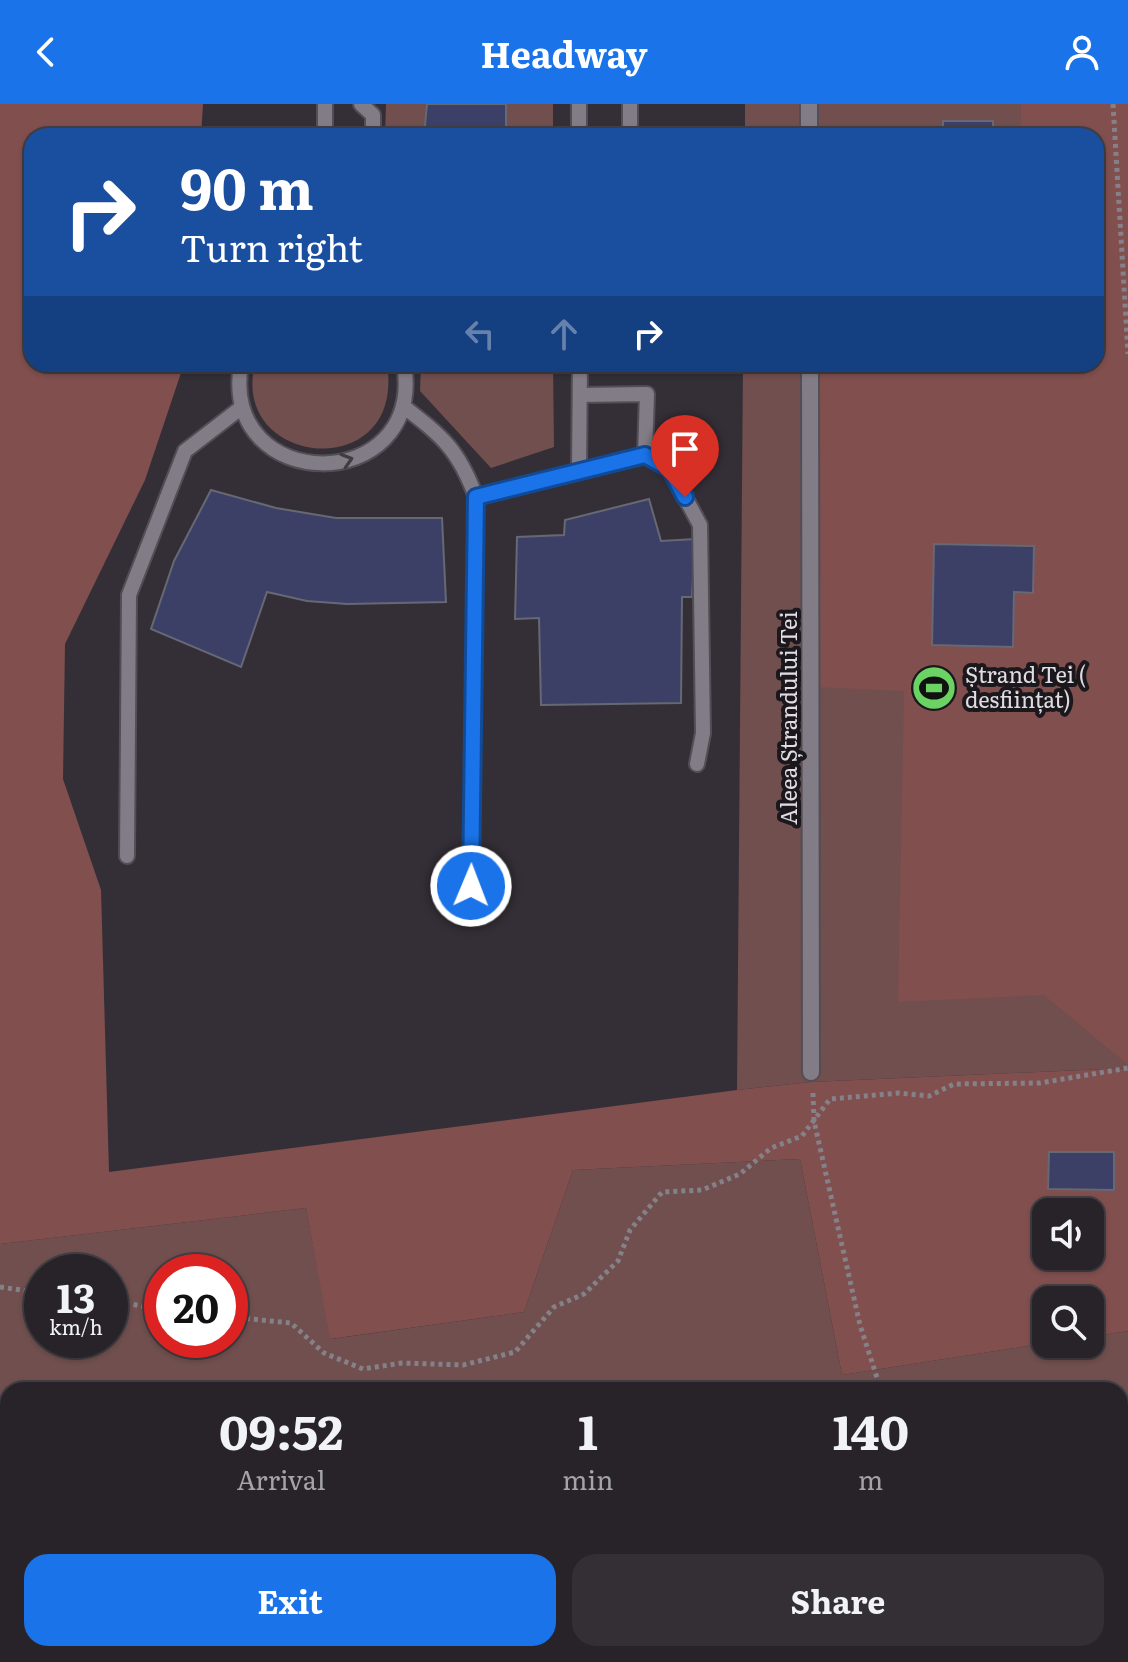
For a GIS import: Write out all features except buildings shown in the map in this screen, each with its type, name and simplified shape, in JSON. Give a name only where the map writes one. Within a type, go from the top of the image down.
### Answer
[{"type":"street","points":[[809,104],[809,128]]},
{"type":"street","name":"Aleea Ștrandului Tei","points":[[810,372],[811,1072]]},
{"type":"lane","points":[[325,104],[325,128]]},
{"type":"lane","points":[[361,104],[373,115],[373,128]]},
{"type":"lane","points":[[579,104],[579,128]]},
{"type":"lane","points":[[630,104],[630,128]]},
{"type":"lane","points":[[240,372],[242,407],[254,431],[273,449],[297,461],[323,465],[349,461],[373,449],[391,430],[403,406],[405,372]]},
{"type":"lane","points":[[579,471],[580,372]]},
{"type":"lane","points":[[580,395],[647,394],[645,455]]},
{"type":"lane","points":[[403,406],[439,434],[464,464],[476,497],[471,886]]},
{"type":"lane","points":[[127,856],[129,595],[185,451],[242,407]]},
{"type":"lane","points":[[476,497],[645,455],[670,469],[700,525],[703,733],[697,764]]},
{"type":"path","points":[[1113,104],[1128,354]]},
{"type":"path","points":[[248,1319],[291,1323],[324,1353],[363,1369],[402,1363],[463,1365],[515,1352],[554,1307],[584,1294],[618,1261],[630,1230],[662,1192],[702,1190],[740,1174],[771,1148],[802,1136],[830,1099],[899,1093],[929,1096],[954,1084],[1040,1083],[1128,1068]]},
{"type":"path","points":[[811,1072],[814,1121],[860,1325],[878,1382]]},
{"type":"path","points":[[0,1287],[24,1290]]},
{"type":"shaded area","points":[[0,104],[203,104],[202,128],[24,128],[24,372],[181,372],[145,480],[65,644],[63,779],[101,890],[109,1172],[811,1082],[1128,1068],[1128,1331],[1104,1335],[1104,1286],[1032,1286],[1032,1345],[842,1375],[800,1159],[573,1170],[524,1312],[330,1339],[306,1208],[0,1244]]},
{"type":"shaded area","points":[[386,104],[553,104],[553,128],[385,128]]},
{"type":"shaded area","name":"Ștrand Tei ( desființat)","points":[[745,104],[1128,104],[1128,1068],[811,1082],[737,1090],[743,372],[1104,372],[1104,128],[745,128]]},
{"type":"shaded area","name":"Ștrand Tei ( desființat)","points":[[1021,104],[1128,104],[1128,1065],[1044,995],[898,1002],[904,691],[811,687],[810,372],[1104,372],[1104,128],[1021,128]]},
{"type":"shaded area","points":[[255,372],[387,372],[386,403],[371,430],[347,445],[318,448],[290,442],[267,425],[254,399]]},
{"type":"shaded area","points":[[421,372],[553,372],[554,447],[491,468],[420,391]]},
{"type":"shaded area","points":[[800,1159],[842,1375],[1032,1345],[1032,1358],[1104,1358],[1104,1335],[1128,1331],[1128,1382],[0,1382],[0,1244],[306,1208],[331,1339],[524,1312],[573,1170]]},
{"type":"place","name":"Ștrand Tei ( desființat)","points":[[934,688]]},
{"type":"route","points":[[471,886],[476,497],[645,455],[670,469],[685,497]]}]
